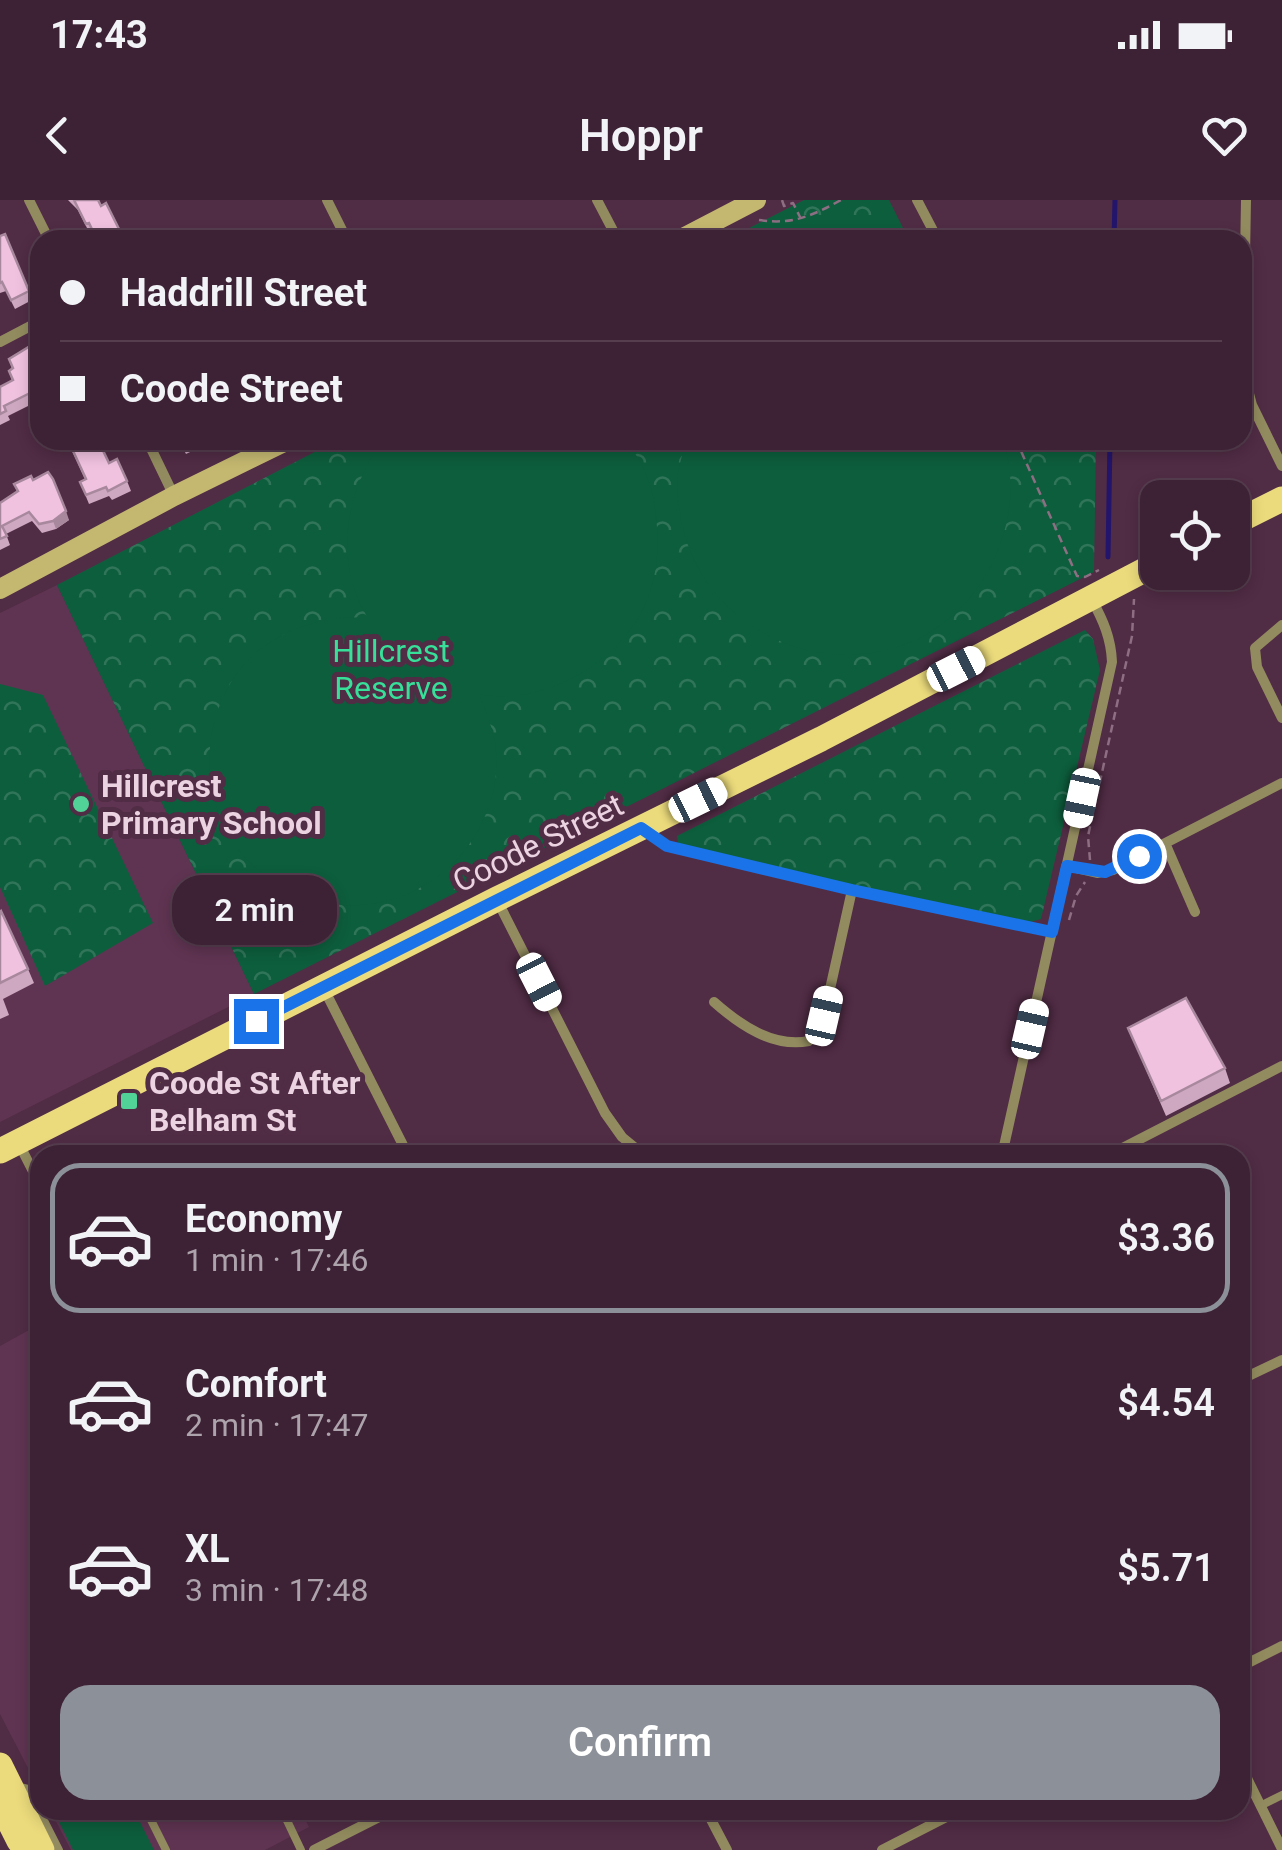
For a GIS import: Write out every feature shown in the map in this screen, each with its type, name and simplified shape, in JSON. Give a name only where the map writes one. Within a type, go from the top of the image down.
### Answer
[{"type":"main road","points":[[1250,515],[1282,499]]},
{"type":"main road","name":"Coode Street","points":[[9,1146],[1140,573]]},
{"type":"main road","points":[[4,1784],[24,1850]]},
{"type":"main road","points":[[4,1784],[42,1850]]},
{"type":"street","points":[[29,200],[43,230]]},
{"type":"street","points":[[327,200],[343,230]]},
{"type":"street","points":[[597,200],[613,230]]},
{"type":"street","points":[[917,200],[933,230]]},
{"type":"street","points":[[1245,230],[1246,200]]},
{"type":"street","points":[[701,230],[761,201]]},
{"type":"street","points":[[0,342],[30,326]]},
{"type":"street","points":[[1252,406],[1282,466]]},
{"type":"street","points":[[152,450],[174,496]]},
{"type":"street","points":[[0,589],[268,450]]},
{"type":"street","points":[[1004,1145],[1112,662],[1111,644],[1092,599]]},
{"type":"street","points":[[1282,624],[1255,648],[1256,667],[1282,718]]},
{"type":"street","points":[[1067,866],[1105,872],[1282,784]]},
{"type":"street","points":[[641,828],[667,846],[1052,932]]},
{"type":"street","points":[[1165,843],[1195,912]]},
{"type":"street","points":[[714,1002],[733,1019],[767,1038],[796,1044],[810,1041],[824,1016],[852,890]]},
{"type":"street","points":[[497,899],[604,1113],[626,1145]]},
{"type":"street","points":[[323,987],[403,1145]]},
{"type":"street","points":[[1128,1145],[1282,1066]]},
{"type":"street","points":[[622,1137],[632,1145]]},
{"type":"street","points":[[9,1146],[30,1172]]},
{"type":"street","points":[[1250,1375],[1282,1360]]},
{"type":"street","points":[[1250,1663],[1282,1646]]},
{"type":"street","points":[[1250,1785],[1282,1850]]},
{"type":"street","points":[[314,1850],[373,1820]]},
{"type":"street","points":[[711,1820],[727,1850]]},
{"type":"street","points":[[882,1850],[940,1820]]},
{"type":"lane","points":[[4,1784],[28,1789],[30,1793]]},
{"type":"lane","points":[[1260,1806],[1282,1795]]},
{"type":"lane","points":[[44,1820],[59,1850]]},
{"type":"lane","points":[[151,1820],[166,1850]]},
{"type":"lane","points":[[287,1820],[301,1850]]},
{"type":"path","points":[[782,200],[784,206],[793,203],[801,220]]},
{"type":"path","points":[[749,224],[757,220],[782,224],[801,220],[841,200]]},
{"type":"path","points":[[1020,450],[1077,576],[1101,569]]},
{"type":"shaded area","name":"Hillcrest Primary School","points":[[57,585],[254,994],[0,1122],[0,613]]},
{"type":"shaded area","points":[[30,1330],[30,1772],[0,1714],[0,1346]]},
{"type":"shaded area","points":[[55,1820],[306,1820],[309,1827],[265,1850],[71,1850]]},
{"type":"green space","points":[[804,200],[889,200],[904,230],[746,230]]},
{"type":"green space","name":"Hillcrest Reserve","points":[[319,450],[1096,450],[1094,572],[254,994],[57,585]]},
{"type":"green space","points":[[377,450],[632,450],[652,491],[657,561],[639,616],[604,657],[582,673],[531,693],[479,694],[490,723],[497,764],[485,815],[465,850],[438,876],[405,895],[368,904],[330,904],[293,892],[257,869],[236,846],[220,819],[214,799],[211,739],[231,682],[257,652],[273,640],[310,624],[368,618],[357,597],[347,551],[353,503]]},
{"type":"green space","points":[[684,450],[1006,450],[1010,505],[1000,544],[968,600],[923,636],[871,653],[816,652],[764,633],[720,599],[689,549],[677,485]]},
{"type":"green space","points":[[1085,630],[1093,639],[1100,670],[1041,919],[1024,924],[679,848],[677,836]]},
{"type":"green space","points":[[0,684],[43,695],[153,923],[45,986],[0,887]]},
{"type":"green space","points":[[58,1820],[139,1820],[154,1850],[73,1850]]},
{"type":"building","points":[[74,200],[98,200],[101,206],[106,203],[120,230],[92,230]]},
{"type":"building","points":[[5,234],[29,291],[11,300],[0,283],[0,236]]},
{"type":"building","points":[[30,346],[30,393],[4,406],[6,411],[0,414],[0,387],[13,380],[9,359]]},
{"type":"building","points":[[73,450],[103,450],[109,463],[117,459],[127,481],[108,491],[106,487],[86,495],[80,482],[86,479]]},
{"type":"building","points":[[48,472],[66,511],[53,521],[39,524],[29,512],[2,526],[7,536],[0,539],[0,503],[18,491],[14,484]]},
{"type":"building","points":[[0,912],[28,969],[0,983]]},
{"type":"building","points":[[1186,998],[1225,1068],[1161,1101],[1128,1028]]},
{"type":"waterway","points":[[1114,230],[1115,200]]},
{"type":"waterway","points":[[1108,557],[1110,450]]},
{"type":"place","name":"Hillcrest Primary School","points":[[81,804]]},
{"type":"place","name":"Coode St After Belham St","points":[[129,1101]]},
{"type":"route","points":[[256,1021],[641,828],[667,846],[1052,932],[1067,866],[1105,872],[1139,856]]}]
